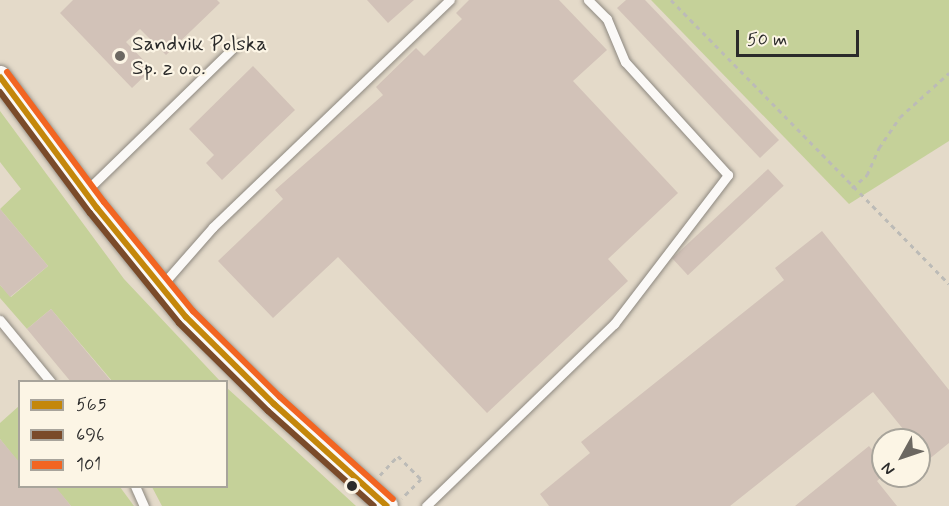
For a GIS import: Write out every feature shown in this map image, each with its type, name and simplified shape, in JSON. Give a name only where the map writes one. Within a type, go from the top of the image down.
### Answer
[{"type":"street","points":[[0,77],[85,192],[161,287],[274,404],[387,506]]},
{"type":"lane","points":[[161,287],[213,227],[450,0]]},
{"type":"lane","points":[[426,506],[614,324],[728,175],[625,62],[607,19],[588,0]]},
{"type":"lane","points":[[85,192],[237,44]]},
{"type":"lane","points":[[0,320],[50,380]]},
{"type":"lane","points":[[136,488],[144,506]]},
{"type":"path","points":[[671,0],[852,188],[949,284]]},
{"type":"path","points":[[852,188],[867,175],[879,148],[900,117],[949,73]]},
{"type":"path","points":[[373,468],[380,475],[399,456],[421,479],[394,506]]},
{"type":"green space","points":[[651,0],[949,0],[949,141],[849,204]]},
{"type":"green space","points":[[0,111],[124,279],[219,380],[111,380],[51,309],[27,329],[0,298],[0,285],[11,297],[48,266],[0,209],[21,189],[0,162]]},
{"type":"green space","points":[[228,389],[356,506],[162,506],[153,488],[228,488]]},
{"type":"green space","points":[[18,407],[18,462],[0,439],[0,423]]},
{"type":"green space","points":[[56,488],[121,488],[134,506],[71,506]]},
{"type":"building","points":[[73,0],[217,0],[220,3],[166,55],[140,29],[126,42],[152,69],[132,88],[60,13]]},
{"type":"building","points":[[367,0],[414,0],[388,23]]},
{"type":"building","points":[[469,0],[559,0],[607,50],[573,81],[678,193],[608,259],[628,281],[487,413],[338,257],[273,318],[218,261],[283,199],[275,190],[383,95],[376,87],[416,48],[424,56],[462,19],[456,13]]},
{"type":"building","points":[[626,0],[645,0],[779,140],[760,158],[617,8]]},
{"type":"building","points":[[253,66],[295,110],[222,180],[206,163],[214,155],[189,129]]},
{"type":"building","points":[[768,169],[784,186],[688,275],[672,258]]},
{"type":"building","points":[[0,209],[48,266],[10,297],[0,285]]},
{"type":"building","points":[[822,231],[949,390],[949,443],[931,458],[931,428],[902,428],[873,392],[730,506],[549,506],[540,494],[590,453],[581,442],[784,280],[775,268]]},
{"type":"building","points":[[51,309],[110,380],[69,380],[27,329]]},
{"type":"building","points":[[0,439],[18,461],[18,488],[57,488],[71,506],[0,506]]},
{"type":"building","points":[[869,446],[871,449],[871,488],[883,488],[897,506],[795,506]]},
{"type":"transit line","name":"101","points":[[7,72],[104,202],[193,311],[280,397],[393,499]]},
{"type":"transit line","name":"565","points":[[0,77],[97,208],[186,317],[274,404],[387,506]]},
{"type":"transit line","name":"696","points":[[0,92],[90,213],[179,323],[268,411],[374,506]]},
{"type":"place","name":"Sandvik Polska Sp. z o.o.","points":[[120,56]]}]
